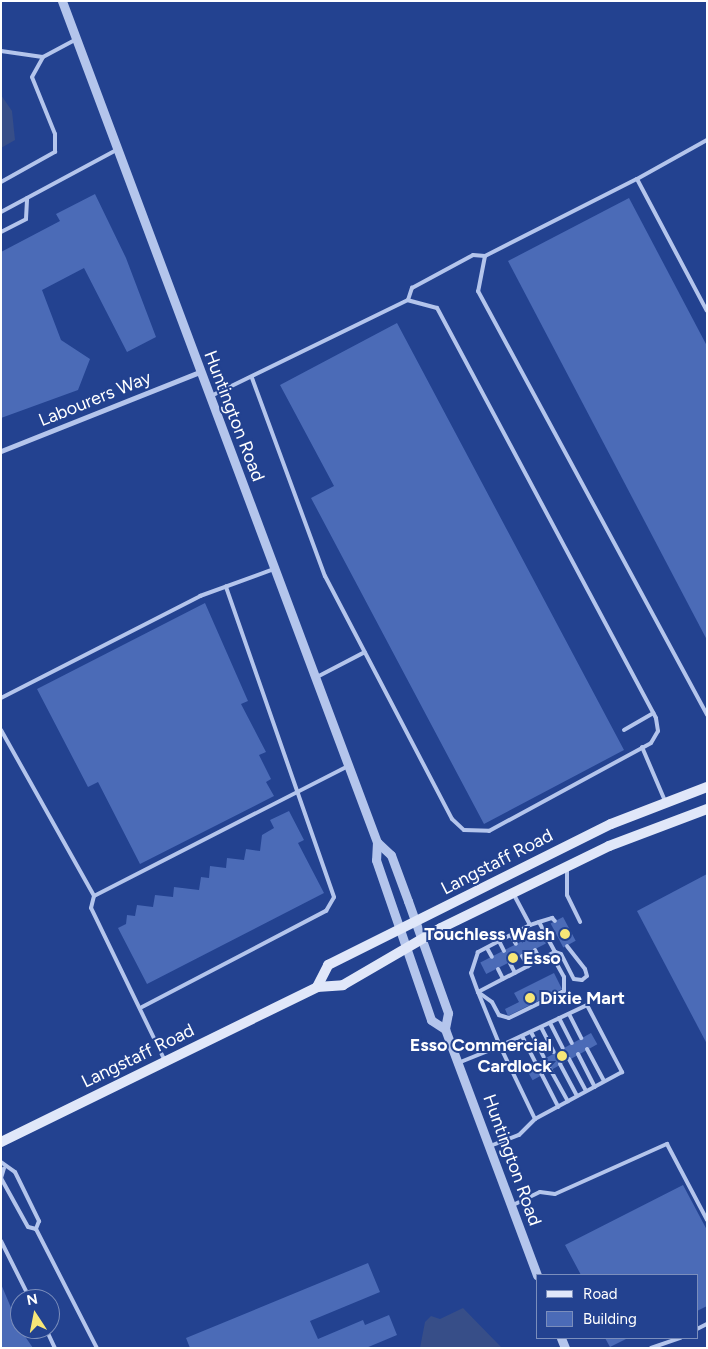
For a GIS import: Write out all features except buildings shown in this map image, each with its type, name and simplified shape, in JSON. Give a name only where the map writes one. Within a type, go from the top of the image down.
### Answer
[{"type":"main road","name":"Langstaff Road","points":[[317,987],[328,965],[537,858],[665,801],[707,787]]},
{"type":"main road","name":"Langstaff Road","points":[[1,1142],[317,987],[343,985],[404,947],[567,866],[707,809]]},
{"type":"street","name":"Huntington Road","points":[[62,1],[116,150],[377,842],[376,860],[404,947],[431,1020],[445,1029]]},
{"type":"street","name":"Labourers Way","points":[[1,452],[200,372]]},
{"type":"street","name":"Huntington Road","points":[[377,842],[391,855],[448,1014],[445,1029],[537,1274]]},
{"type":"lane","points":[[1,51],[42,57],[76,40]]},
{"type":"lane","points":[[1,182],[55,152],[56,134],[32,77],[42,57]]},
{"type":"lane","points":[[408,300],[412,288],[473,255],[484,256],[637,179],[707,140]]},
{"type":"lane","points":[[1,212],[116,150]]},
{"type":"lane","points":[[637,179],[707,311]]},
{"type":"lane","points":[[1,232],[26,219],[27,198]]},
{"type":"lane","points":[[484,256],[478,291],[707,715]]},
{"type":"lane","points":[[209,397],[252,378],[408,300],[437,308],[654,713],[658,731],[642,747],[488,831],[464,830],[452,819],[325,576],[252,378]]},
{"type":"lane","points":[[1,698],[226,586],[274,569]]},
{"type":"lane","points":[[142,1007],[326,912],[334,897],[226,586]]},
{"type":"lane","points":[[315,678],[365,652]]},
{"type":"lane","points":[[624,730],[654,713]]},
{"type":"lane","points":[[1,730],[94,896],[91,908],[142,1007],[165,1061]]},
{"type":"lane","points":[[642,747],[665,801]]},
{"type":"lane","points":[[94,896],[349,766]]},
{"type":"lane","points":[[567,866],[567,895],[580,922]]},
{"type":"lane","points":[[513,893],[530,925]]},
{"type":"lane","points":[[535,1119],[500,1046],[471,973],[478,952],[530,925],[552,918],[555,921]]},
{"type":"lane","points":[[478,992],[504,1018],[564,991],[564,978],[539,922]]},
{"type":"lane","points":[[524,929],[528,938]]},
{"type":"lane","points":[[511,935],[516,944]]},
{"type":"lane","points":[[499,941],[504,951]]},
{"type":"lane","points":[[553,953],[574,980],[582,980],[587,976],[585,969],[567,946]]},
{"type":"lane","points":[[487,948],[492,957]]},
{"type":"lane","points":[[535,950],[540,960]]},
{"type":"lane","points":[[478,992],[553,953]]},
{"type":"lane","points":[[522,956],[528,966]]},
{"type":"lane","points":[[510,963],[515,973]]},
{"type":"lane","points":[[498,970],[503,979]]},
{"type":"lane","points":[[458,1063],[500,1046],[587,1005],[622,1072],[535,1119],[519,1135],[489,1146]]},
{"type":"lane","points":[[568,1014],[581,1038]]},
{"type":"lane","points":[[559,1018],[572,1043]]},
{"type":"lane","points":[[550,1023],[563,1048]]},
{"type":"lane","points":[[541,1027],[554,1052]]},
{"type":"lane","points":[[531,1032],[544,1057]]},
{"type":"lane","points":[[522,1036],[535,1062]]},
{"type":"lane","points":[[587,1049],[604,1082]]},
{"type":"lane","points":[[578,1054],[595,1087]]},
{"type":"lane","points":[[569,1059],[586,1092]]},
{"type":"lane","points":[[560,1064],[577,1096]]},
{"type":"lane","points":[[550,1069],[568,1101]]},
{"type":"lane","points":[[541,1074],[558,1107]]},
{"type":"lane","points":[[511,1206],[540,1192],[555,1194],[667,1144],[707,1220]]},
{"type":"lane","points":[[1,1162],[4,1168],[14,1172],[39,1220],[36,1229]]},
{"type":"lane","points":[[4,1168],[1,1178],[28,1226],[36,1229],[97,1348]]},
{"type":"lane","points":[[1,1241],[25,1289]]},
{"type":"lane","points":[[651,1348],[677,1339]]},
{"type":"water","points":[[1,95],[12,111],[15,140],[1,148]]},
{"type":"water","points":[[463,1308],[502,1348],[420,1348],[425,1322],[431,1316],[440,1319]]},
{"type":"place","name":"Touchless Wash","points":[[565,934]]},
{"type":"place","name":"Esso","points":[[513,958]]},
{"type":"place","name":"Dixie Mart","points":[[530,998]]},
{"type":"place","name":"Esso Commercial Cardlock","points":[[562,1056]]}]
